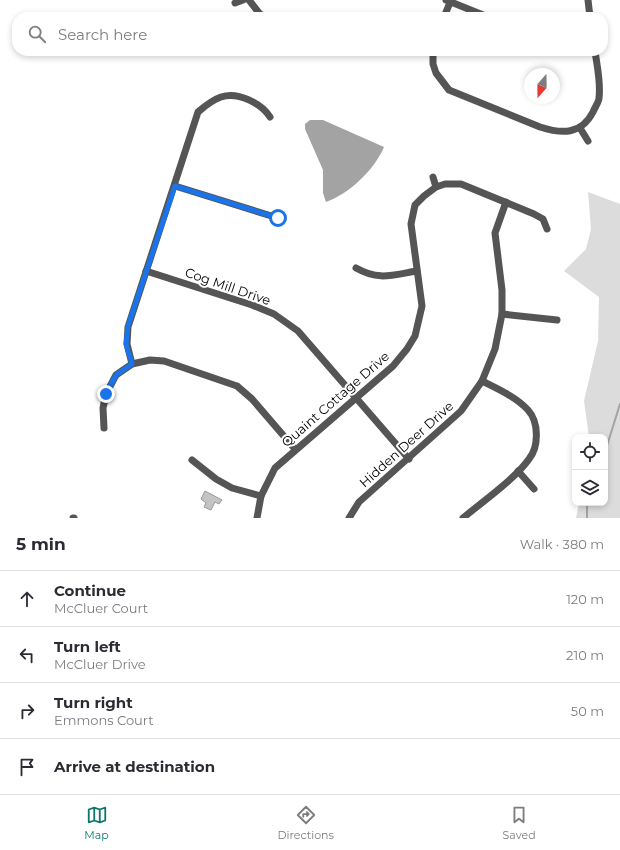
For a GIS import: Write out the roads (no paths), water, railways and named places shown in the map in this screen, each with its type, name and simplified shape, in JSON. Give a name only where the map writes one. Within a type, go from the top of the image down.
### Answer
[{"type":"street","points":[[249,0],[257,12]]},
{"type":"street","points":[[588,0],[589,12]]},
{"type":"street","points":[[446,12],[449,1],[476,12]]},
{"type":"street","points":[[433,56],[433,64],[436,74],[449,90],[540,127],[565,131],[574,131],[590,119],[599,100],[599,74],[596,56]]},
{"type":"street","points":[[132,364],[126,344],[128,326],[198,112],[208,102],[223,96],[240,97],[264,108],[270,117]]},
{"type":"street","points":[[580,128],[588,141]]},
{"type":"street","points":[[433,177],[436,187],[445,184],[461,184],[534,214],[543,219],[547,229]]},
{"type":"street","points":[[175,186],[278,218]]},
{"type":"street","name":"Quaint Cottage Drive","points":[[257,518],[261,496],[275,468],[393,366],[407,349],[415,336],[422,306],[410,224],[415,206],[424,196],[436,187]]},
{"type":"street","name":"Hidden Deer Drive","points":[[349,518],[359,502],[461,411],[482,381],[497,342],[502,314],[502,290],[495,233],[506,202]]},
{"type":"street","points":[[356,268],[369,275],[380,277],[417,271]]},
{"type":"street","name":"Cog Mill Drive","points":[[146,271],[252,305],[274,314],[298,331],[409,459]]},
{"type":"street","points":[[502,314],[557,320]]},
{"type":"street","points":[[104,428],[103,408],[106,394],[116,375],[132,364],[150,360],[164,361],[237,386],[252,399],[295,450]]},
{"type":"street","points":[[463,518],[530,459],[534,449],[536,435],[532,414],[511,397],[482,381]]},
{"type":"street","points":[[192,460],[216,479],[232,488],[261,496]]},
{"type":"street","points":[[518,471],[534,489]]},
{"type":"waterway","points":[[608,442],[620,404]]},
{"type":"waterway","points":[[587,506],[587,518]]}]
